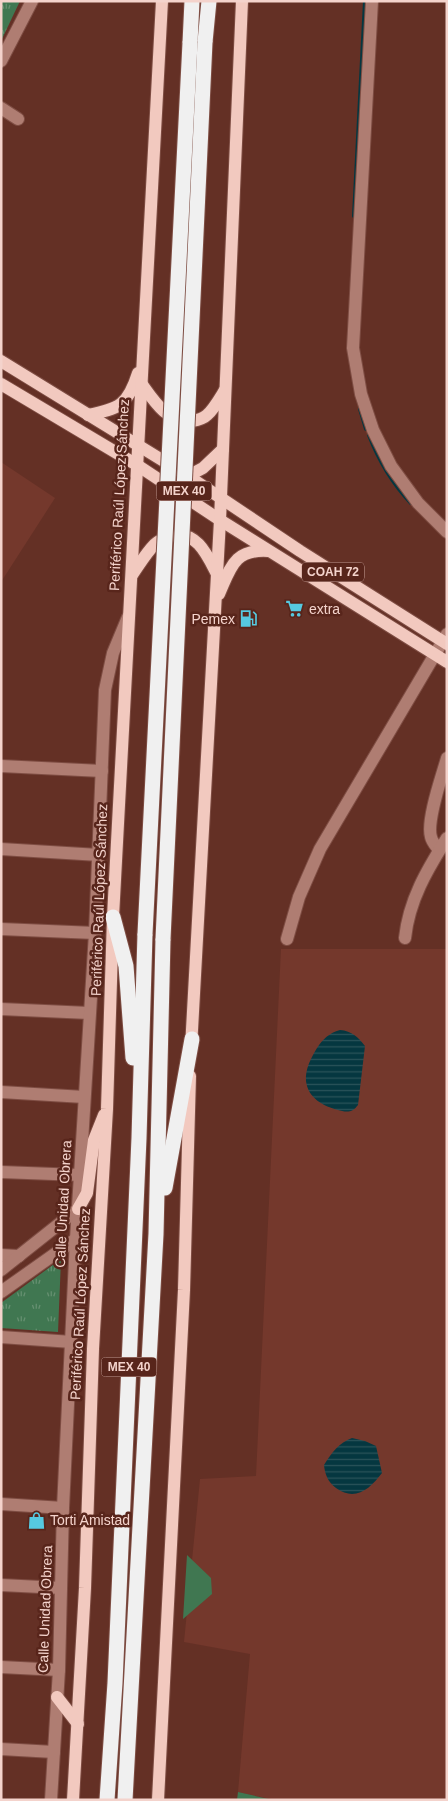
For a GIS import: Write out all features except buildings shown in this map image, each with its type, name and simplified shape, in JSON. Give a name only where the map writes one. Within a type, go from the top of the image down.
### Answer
[{"type":"highway","name":"MEX 40","points":[[125,1800],[156,1234],[163,939],[198,42],[192,1]]},
{"type":"highway","name":"MEX 40","points":[[107,1800],[116,1673],[139,1138],[145,934],[198,42],[209,1]]},
{"type":"highway","points":[[113,917],[126,966],[139,1138]]},
{"type":"highway","points":[[156,1234],[192,1039]]},
{"type":"main road","name":"Periférico Raúl López Sánchez","points":[[73,1800],[78,1724],[93,1349],[107,1108],[113,917],[162,1]]},
{"type":"main road","points":[[158,1800],[184,1290],[192,1039],[220,520],[242,1]]},
{"type":"main road","points":[[88,415],[110,411],[124,401],[134,385],[143,359]]},
{"type":"main road","points":[[1,361],[138,445]]},
{"type":"main road","points":[[141,383],[160,408],[169,416],[181,421],[200,420],[206,416],[226,390]]},
{"type":"main road","points":[[1,384],[137,465]]},
{"type":"main road","name":"COAH 72","points":[[138,445],[445,640]]},
{"type":"main road","points":[[188,476],[203,468],[223,449]]},
{"type":"main road","name":"COAH 72","points":[[137,465],[270,552],[447,662]]},
{"type":"main road","points":[[131,576],[155,544],[162,538],[177,535],[185,536],[195,541],[205,552],[217,574]]},
{"type":"main road","points":[[216,601],[235,562],[249,551],[270,552]]},
{"type":"main road","points":[[78,1209],[87,1193],[94,1140],[107,1108]]},
{"type":"main road","points":[[57,1697],[78,1724]]},
{"type":"street","points":[[1,61],[32,1]]},
{"type":"street","points":[[372,1],[353,348],[361,394],[373,430],[391,466],[418,503],[447,532]]},
{"type":"street","points":[[1,108],[18,119]]},
{"type":"street","name":"Calle Unidad Obrera","points":[[51,1800],[59,1670],[63,1508],[76,1239],[95,933],[105,690],[112,653],[129,615]]},
{"type":"street","points":[[287,939],[299,896],[320,849],[445,640]]},
{"type":"street","points":[[439,850],[431,838],[430,822],[447,758]]},
{"type":"street","points":[[1,766],[102,771]]},
{"type":"street","points":[[405,938],[406,921],[412,901],[447,838]]},
{"type":"street","points":[[1,849],[99,855]]},
{"type":"street","points":[[1,929],[95,933]]},
{"type":"street","points":[[1,1009],[89,1013]]},
{"type":"street","points":[[1,1092],[84,1097]]},
{"type":"street","points":[[1,1172],[80,1175]]},
{"type":"street","points":[[1,1270],[78,1209]]},
{"type":"street","points":[[1,1292],[76,1239]]},
{"type":"street","points":[[1,1255],[19,1256]]},
{"type":"street","points":[[1,1337],[72,1342]]},
{"type":"street","points":[[1,1504],[63,1508]]},
{"type":"street","points":[[1,1585],[61,1588]]},
{"type":"street","points":[[1,1667],[59,1670]]},
{"type":"street","points":[[1,1749],[54,1752]]},
{"type":"shaded area","points":[[1,462],[55,498],[1,582]]},
{"type":"shaded area","points":[[281,949],[447,949],[447,1800],[275,1800],[238,1792],[250,1654],[184,1642],[200,1479],[256,1476]]},
{"type":"green space","points":[[1,1],[20,1],[1,41]]},
{"type":"green space","points":[[61,1259],[58,1332],[1,1328],[1,1303]]},
{"type":"green space","points":[[187,1555],[211,1578],[212,1594],[183,1619]]},
{"type":"green space","points":[[238,1792],[273,1800],[237,1800]]},
{"type":"water","points":[[340,1030],[354,1035],[365,1046],[358,1105],[354,1110],[349,1111],[343,1111],[322,1104],[313,1097],[306,1081],[307,1068],[317,1048],[327,1037]]},
{"type":"water","points":[[352,1438],[376,1446],[382,1473],[372,1484],[356,1494],[343,1492],[336,1488],[329,1481],[324,1465],[336,1448]]},
{"type":"waterway","points":[[354,216],[365,1]]},
{"type":"waterway","points":[[360,409],[366,429]]},
{"type":"waterway","points":[[369,435],[387,471],[411,503]]},
{"type":"place","name":"extra","points":[[295,609]]},
{"type":"place","name":"Pemex","points":[[249,619]]},
{"type":"place","name":"Torti Amistad","points":[[36,1520]]}]
